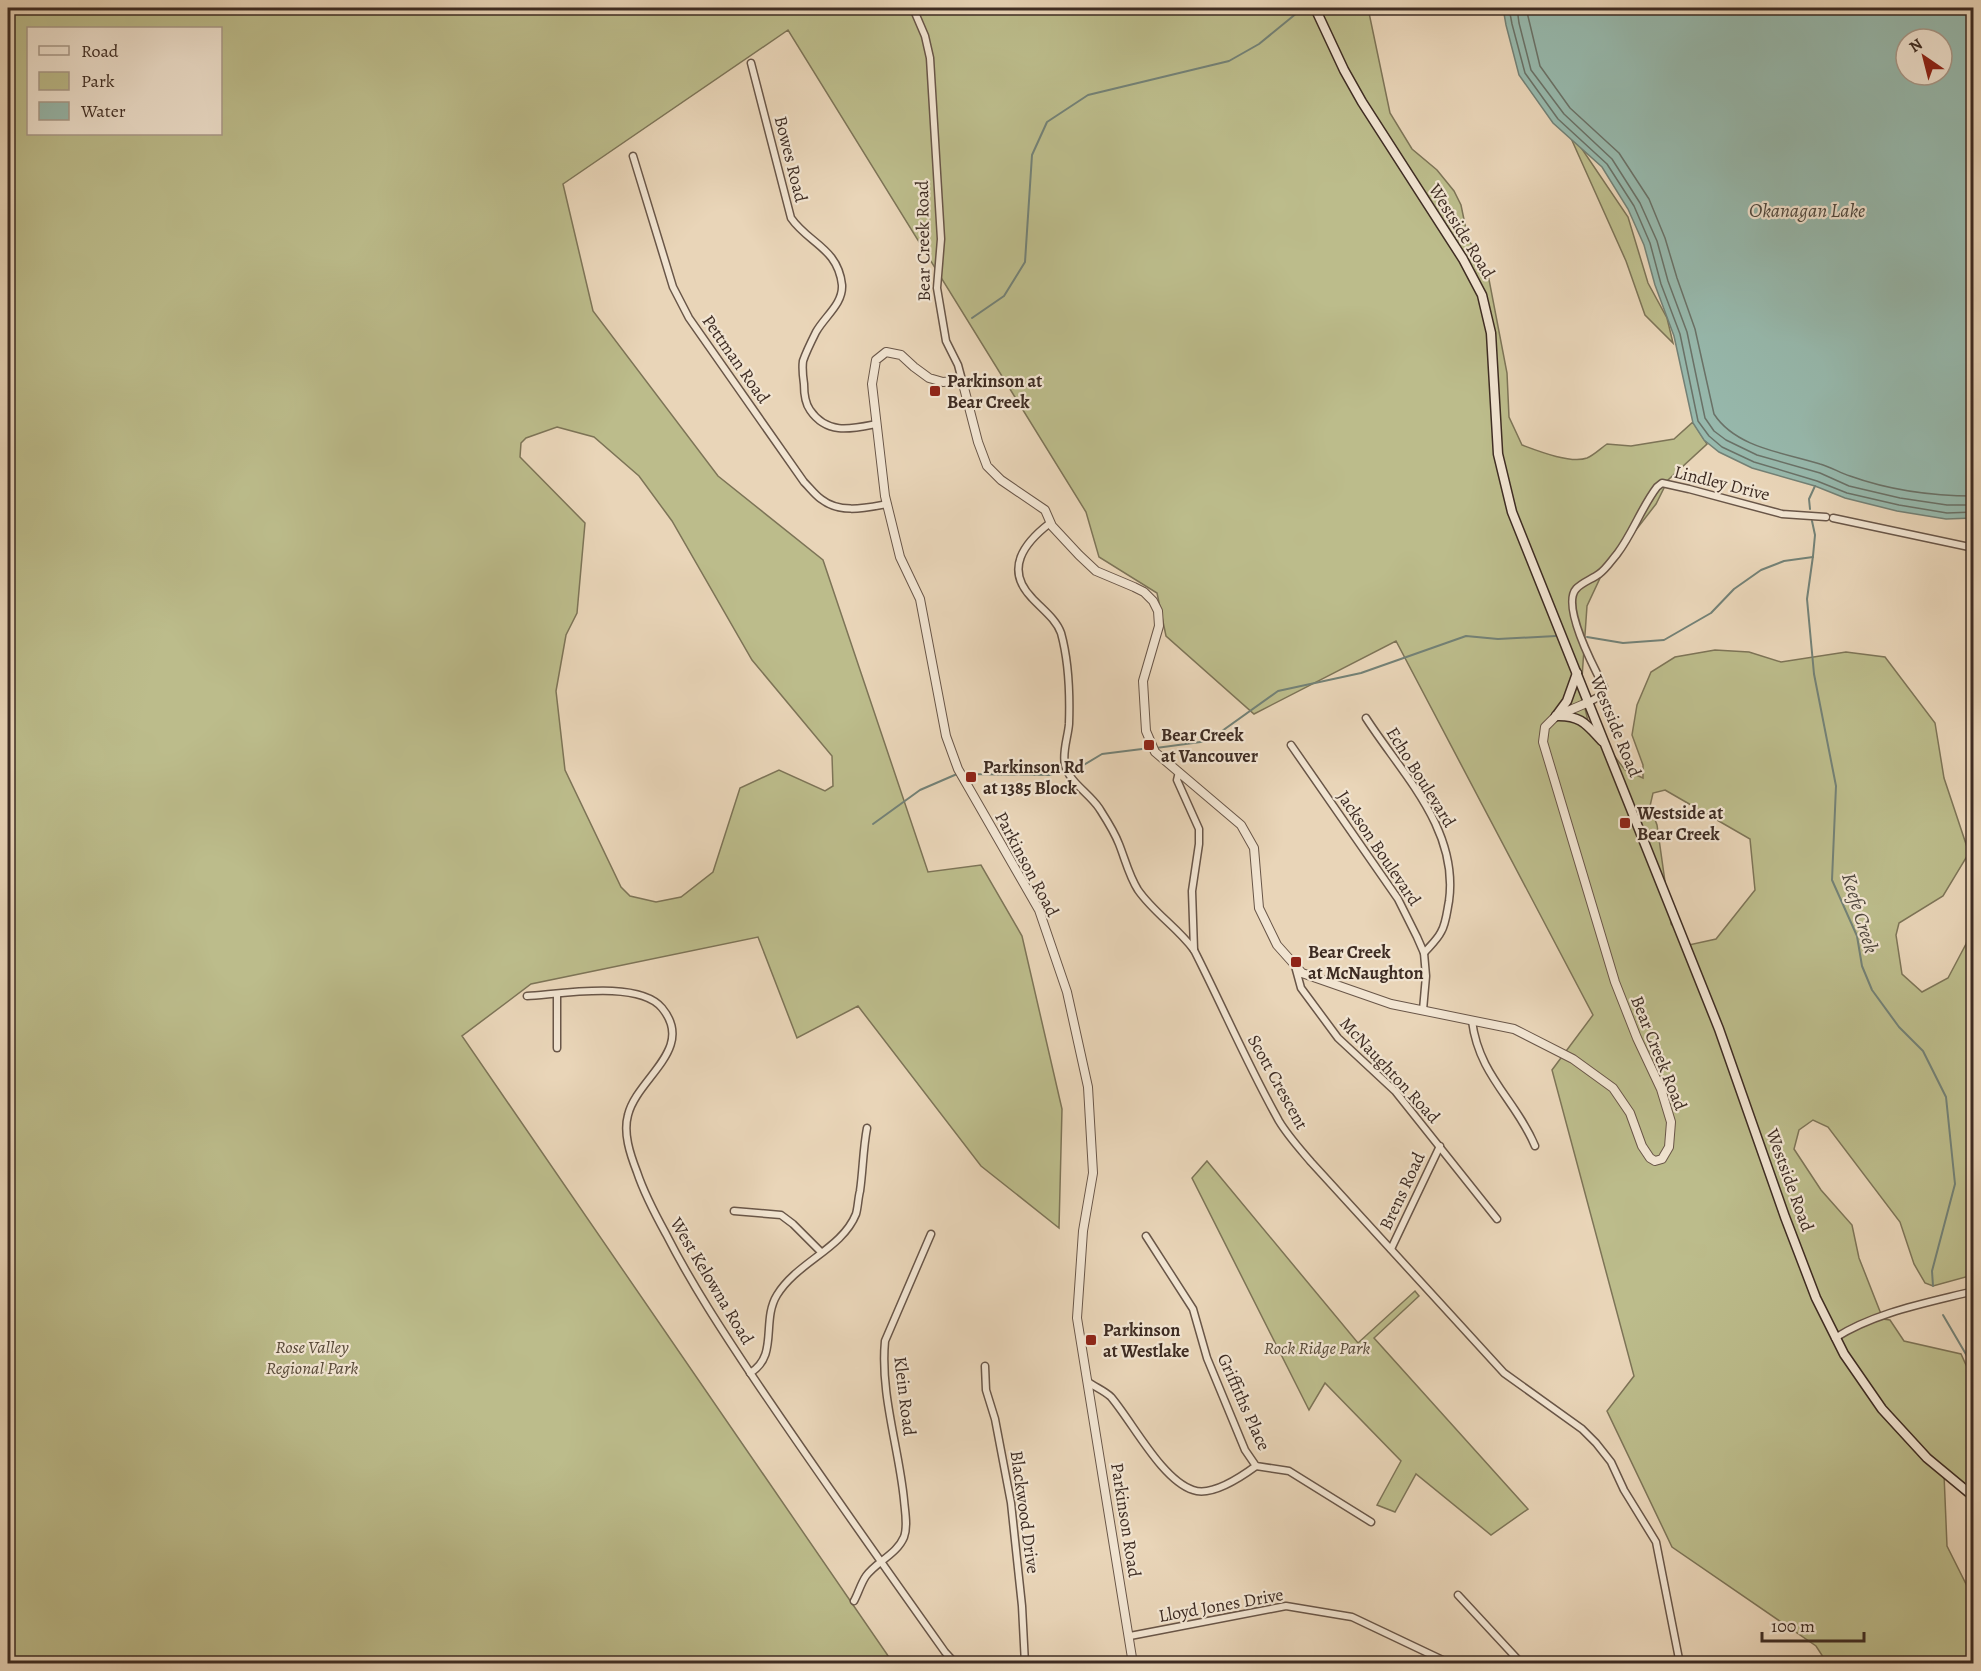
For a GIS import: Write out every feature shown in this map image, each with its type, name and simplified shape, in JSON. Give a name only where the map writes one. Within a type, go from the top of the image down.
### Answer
[{"type":"main road","name":"Westside Road","points":[[1315,8],[1362,102],[1463,259],[1482,295],[1491,333],[1498,454],[1504,483],[1526,549],[1719,1029],[1812,1288],[1835,1338],[1882,1409],[1927,1458],[1974,1497]]},
{"type":"main road","points":[[1556,716],[1567,700],[1577,673]]},
{"type":"main road","points":[[1556,716],[1569,715],[1579,719],[1607,746]]},
{"type":"street","name":"Bear Creek Road","points":[[913,8],[925,36],[930,58],[941,239],[937,288],[941,318],[946,341],[958,365],[978,442],[987,466],[1001,480],[1045,510],[1050,523],[1065,541],[1096,571],[1134,587],[1153,601],[1158,611],[1159,626],[1143,681],[1146,731],[1155,752],[1241,825],[1254,849],[1259,908],[1277,945],[1302,973],[1391,1004],[1514,1029],[1573,1059],[1613,1088],[1630,1113],[1642,1146],[1650,1158],[1655,1161],[1662,1159],[1669,1147],[1671,1122],[1661,1089],[1636,1038],[1615,982],[1543,742],[1545,727],[1556,716]]},
{"type":"street","name":"Bowes Road","points":[[751,63],[791,218],[797,227],[829,253],[839,271],[842,287],[838,302],[817,332],[803,362],[807,407],[816,419],[830,426],[849,430],[876,424]]},
{"type":"street","name":"Pettman Road","points":[[633,156],[673,287],[684,308],[804,482],[822,500],[841,509],[887,504]]},
{"type":"street","name":"Parkinson Road","points":[[962,380],[943,382],[929,378],[901,355],[886,352],[876,360],[872,384],[876,424],[887,504],[900,557],[921,598],[946,736],[958,769],[1039,910],[1066,992],[1088,1087],[1093,1173],[1083,1231],[1077,1318],[1133,1664]]},
{"type":"street","name":"Lindley Drive","points":[[1589,702],[1600,696],[1604,687],[1587,656],[1572,609],[1572,596],[1576,588],[1600,573],[1608,565],[1627,540],[1657,487],[1662,483],[1782,514],[1829,518],[1974,548]]},
{"type":"street","name":"Scott Crescent","points":[[1050,523],[1035,534],[1024,549],[1019,565],[1019,579],[1060,631],[1067,666],[1069,725],[1064,758],[1065,767],[1070,776],[1093,799],[1107,821],[1137,889],[1150,906],[1184,936],[1194,950],[1280,1122],[1311,1162],[1504,1373],[1582,1429],[1611,1462],[1624,1490],[1656,1542],[1680,1664]]},
{"type":"street","points":[[1556,716],[1589,702]]},
{"type":"street","name":"Echo Boulevard","points":[[1366,718],[1430,813],[1448,854],[1451,872],[1448,910],[1442,931],[1424,953]]},
{"type":"street","name":"Jackson Boulevard","points":[[1291,745],[1398,899],[1424,953],[1426,976],[1424,1010]]},
{"type":"street","points":[[1179,772],[1177,780],[1199,829],[1199,844],[1191,891],[1194,950]]},
{"type":"street","name":"McNaughton Road","points":[[1295,965],[1301,988],[1338,1038],[1395,1091],[1497,1219]]},
{"type":"street","name":"West Kelowna Road","points":[[526,996],[615,990],[638,993],[652,999],[667,1015],[673,1039],[663,1062],[634,1100],[627,1115],[627,1141],[637,1173],[704,1305],[881,1561],[945,1652],[956,1664]]},
{"type":"street","points":[[557,994],[557,1048]]},
{"type":"street","points":[[1472,1021],[1475,1041],[1483,1060],[1535,1146]]},
{"type":"street","points":[[750,1373],[760,1367],[768,1352],[770,1314],[776,1296],[789,1279],[847,1232],[856,1212],[867,1128]]},
{"type":"street","name":"Brens Road","points":[[1391,1249],[1440,1146]]},
{"type":"street","points":[[734,1211],[781,1215],[821,1252]]},
{"type":"street","name":"Klein Road","points":[[854,1602],[865,1577],[896,1549],[904,1536],[906,1523],[902,1484],[884,1368],[885,1341],[931,1234]]},
{"type":"street","name":"Griffiths Place","points":[[1146,1236],[1193,1309],[1207,1358],[1245,1450],[1256,1466],[1289,1471],[1371,1522]]},
{"type":"street","points":[[1835,1338],[1856,1326],[1894,1312],[1974,1291]]},
{"type":"street","name":"Blackwood Drive","points":[[985,1366],[986,1390],[995,1419],[1011,1503],[1022,1606],[1025,1664]]},
{"type":"street","name":"Parkinson Road","points":[[1088,1382],[1109,1395],[1174,1480],[1195,1491],[1216,1489],[1241,1477],[1256,1466]]},
{"type":"street","points":[[1458,1595],[1522,1664]]},
{"type":"street","name":"Lloyd Jones Drive","points":[[1130,1636],[1286,1606],[1352,1617],[1451,1664]]},
{"type":"green space","name":"Rose Valley Regional Park","points":[[8,8],[1368,8],[1390,113],[1412,149],[1437,170],[1454,191],[1461,205],[1468,239],[1487,269],[1507,373],[1509,417],[1522,445],[1554,456],[1580,459],[1590,457],[1607,444],[1631,446],[1674,439],[1693,422],[1707,444],[1668,480],[1656,504],[1602,574],[1587,606],[1581,692],[1588,721],[1625,770],[1643,778],[1643,765],[1632,735],[1637,705],[1651,672],[1675,657],[1715,650],[1749,652],[1781,662],[1846,652],[1885,657],[1935,723],[1944,778],[1969,853],[1943,896],[1899,923],[1896,935],[1902,974],[1922,992],[1948,978],[1973,927],[1973,1275],[1933,1286],[1925,1283],[1914,1264],[1900,1222],[1828,1127],[1813,1120],[1799,1130],[1794,1149],[1821,1190],[1852,1225],[1859,1258],[1883,1319],[1890,1320],[1904,1341],[1961,1354],[1971,1376],[1974,1389],[1973,1498],[1944,1474],[1947,1546],[1973,1598],[1973,1663],[1827,1663],[1816,1646],[1672,1547],[1607,1411],[1634,1376],[1552,1070],[1593,1015],[1396,641],[1254,714],[1166,636],[1157,593],[1099,557],[1086,512],[788,30],[563,184],[593,311],[718,476],[823,560],[928,872],[981,865],[1022,936],[1062,1109],[1059,1228],[981,1166],[858,1006],[797,1038],[758,937],[531,984],[462,1036],[893,1663],[8,1664]],"holes":[[[557,427],[594,437],[639,476],[672,521],[752,660],[832,756],[833,786],[825,791],[779,770],[740,788],[713,872],[681,897],[656,902],[630,896],[621,887],[565,770],[556,691],[566,635],[577,613],[585,523],[520,457],[521,443],[526,438]],[[1665,790],[1750,839],[1755,890],[1716,939],[1689,945],[1671,924],[1657,825],[1650,806],[1653,793]]]},
{"type":"green space","points":[[1570,136],[1580,146],[1628,217],[1648,283],[1667,318],[1673,343],[1645,315],[1626,261]]},
{"type":"green space","name":"Rock Ridge Park","points":[[1207,1161],[1358,1343],[1415,1291],[1419,1296],[1374,1338],[1528,1509],[1491,1535],[1416,1474],[1395,1512],[1377,1505],[1401,1461],[1325,1383],[1309,1410],[1192,1178]]},
{"type":"water","name":"Okanagan Lake","points":[[1503,8],[1973,8],[1973,518],[1946,519],[1897,511],[1845,498],[1815,486],[1752,468],[1719,452],[1704,440],[1693,423],[1674,336],[1655,285],[1644,245],[1628,209],[1602,167],[1553,123],[1519,75]]},
{"type":"waterway","points":[[972,318],[1004,296],[1025,262],[1032,155],[1047,122],[1088,95],[1229,61],[1259,44],[1303,8]]},
{"type":"waterway","name":"Keefe Creek","points":[[1810,509],[1809,499],[1815,486]]},
{"type":"waterway","name":"Keefe Creek","points":[[1812,521],[1815,535],[1807,599],[1814,674],[1836,786],[1832,880],[1857,936],[1862,966],[1872,990],[1899,1027],[1923,1051],[1946,1097],[1955,1184],[1932,1271],[1933,1286]]},
{"type":"waterway","points":[[1587,637],[1623,643],[1664,640],[1711,613],[1734,589],[1761,570],[1784,561],[1813,557]]},
{"type":"waterway","points":[[1156,748],[1208,741],[1278,691],[1361,673],[1466,636],[1498,639],[1556,636]]},
{"type":"waterway","points":[[963,774],[1049,775],[1082,766],[1102,754],[1150,748]]},
{"type":"waterway","points":[[873,824],[920,790],[957,774]]},
{"type":"waterway","name":"Keefe Creek","points":[[1943,1315],[1974,1368]]},
{"type":"place","name":"Parkinson at Bear Creek","points":[[935,391]]},
{"type":"place","name":"Bear Creek at Vancouver","points":[[1149,745]]},
{"type":"place","name":"Parkinson Rd at 1385 Block","points":[[971,777]]},
{"type":"place","name":"Westside at Bear Creek","points":[[1625,823]]},
{"type":"place","name":"Bear Creek at McNaughton","points":[[1296,962]]},
{"type":"place","name":"Parkinson at Westlake","points":[[1091,1340]]}]
